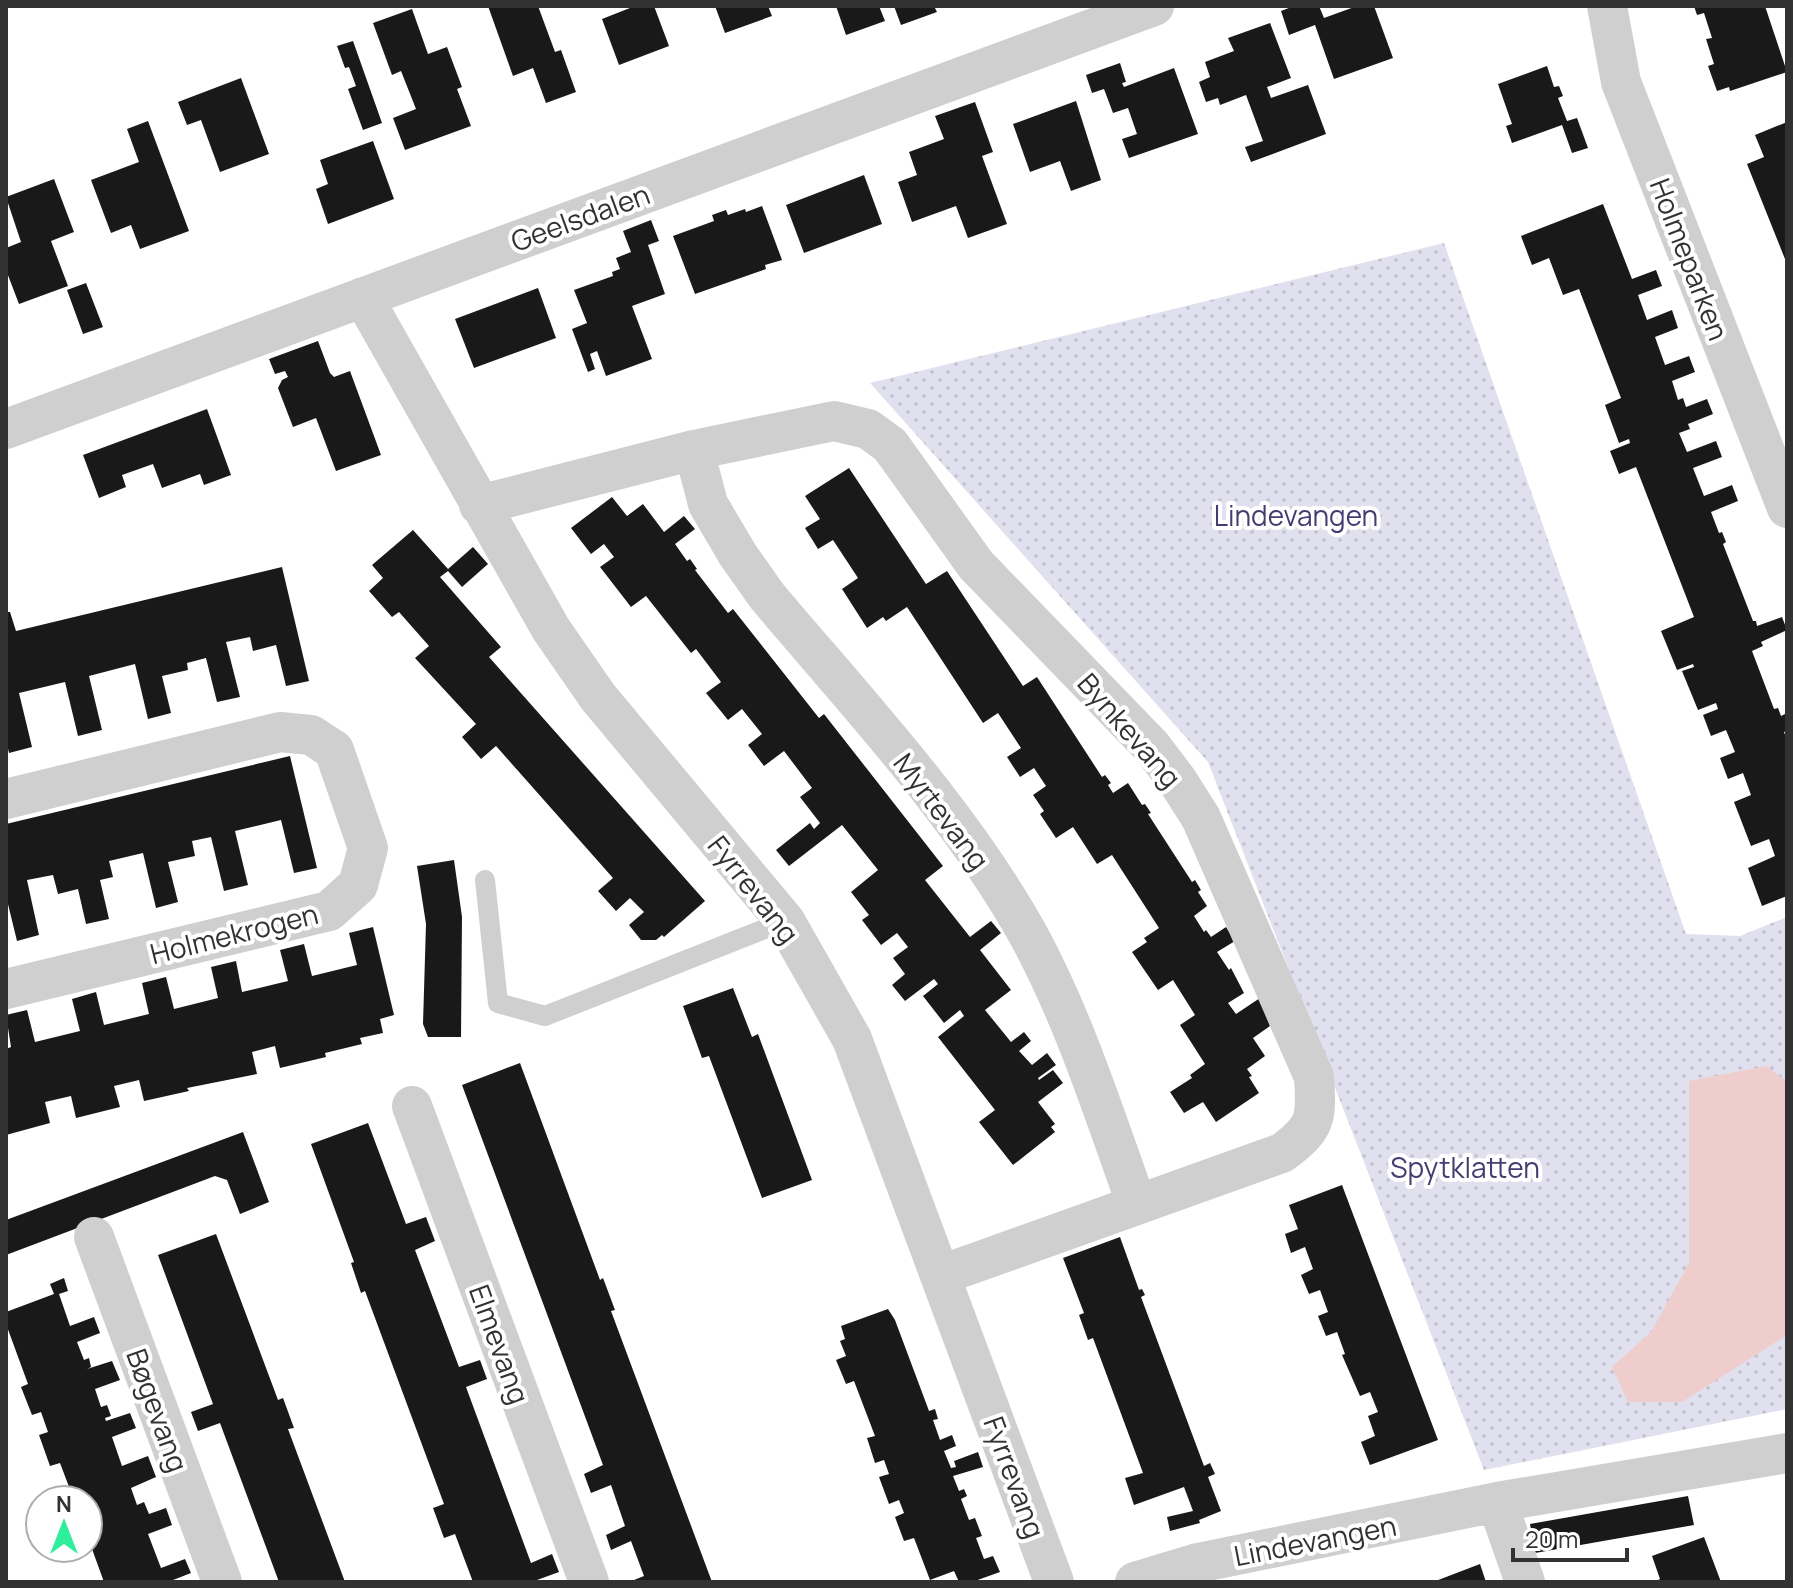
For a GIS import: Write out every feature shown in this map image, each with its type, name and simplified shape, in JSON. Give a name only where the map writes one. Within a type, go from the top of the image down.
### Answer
[{"type":"street","name":"Geelsdalen","points":[[6,429],[1154,6]]},
{"type":"street","name":"Holmeparken","points":[[1607,6],[1621,82],[1787,508]]},
{"type":"street","name":"Fyrrevang","points":[[363,297],[551,629],[598,697],[785,921],[852,1039],[1054,1582]]},
{"type":"street","name":"Bynkevang","points":[[479,505],[694,450],[834,421],[868,429],[890,445],[976,565],[1152,747],[1201,818],[1314,1077],[1316,1104],[1307,1134],[1282,1153],[941,1275]]},
{"type":"street","name":"Myrtevang","points":[[694,450],[708,504],[738,555],[767,596],[967,836],[1029,935],[1072,1024],[1137,1205]]},
{"type":"street","name":"Holmekrogen","points":[[6,799],[280,732],[311,735],[334,750],[368,848],[358,885],[329,911],[6,989]]},
{"type":"street","name":"Elmevang","points":[[412,1106],[589,1582]]},
{"type":"street","name":"Bøgevang","points":[[94,1237],[222,1582]]},
{"type":"street","name":"Lindevangen","points":[[1135,1582],[1198,1563],[1497,1502],[1787,1453]]},
{"type":"street","points":[[1497,1502],[1525,1582]]},
{"type":"lane","points":[[485,880],[498,1003],[545,1016],[785,921]]},
{"type":"green space","name":"Lindevangen","points":[[1444,243],[1686,934],[1740,936],[1787,917],[1787,1409],[1484,1470],[1208,762],[870,383]]},
{"type":"shaded area","points":[[1767,1066],[1787,1082],[1787,1335],[1682,1402],[1628,1402],[1612,1367],[1651,1332],[1689,1263],[1689,1081]]},
{"type":"building","points":[[488,6],[538,6],[555,52],[561,50],[576,92],[546,103],[533,68],[513,76]]},
{"type":"building","points":[[635,6],[654,6],[669,46],[619,65],[602,19]]},
{"type":"building","points":[[715,6],[768,6],[772,16],[725,33]]},
{"type":"building","points":[[836,6],[879,6],[885,21],[846,35]]},
{"type":"building","points":[[894,6],[934,6],[937,12],[901,25]]},
{"type":"building","points":[[1294,6],[1319,6],[1324,18],[1357,6],[1374,6],[1393,58],[1334,79],[1315,25],[1289,35],[1281,11]]},
{"type":"building","points":[[1694,6],[1765,6],[1787,72],[1730,91],[1729,87],[1717,91],[1708,66],[1714,64],[1706,39],[1712,38],[1704,13],[1697,15]]},
{"type":"building","points":[[412,9],[428,54],[447,47],[462,87],[457,89],[471,126],[405,150],[393,118],[416,109],[401,71],[392,75],[373,23]]},
{"type":"building","points":[[1270,23],[1291,78],[1267,87],[1271,98],[1308,85],[1326,134],[1251,162],[1245,147],[1263,141],[1246,95],[1220,105],[1218,98],[1206,102],[1199,82],[1210,77],[1205,62],[1234,51],[1228,38]]},
{"type":"building","points":[[353,41],[382,123],[363,130],[348,89],[356,86],[337,46]]},
{"type":"building","points":[[1120,63],[1126,82],[1122,83],[1124,87],[1174,68],[1198,134],[1129,158],[1122,139],[1137,134],[1128,108],[1113,113],[1104,89],[1092,93],[1086,75]]},
{"type":"building","points":[[1547,66],[1554,87],[1559,86],[1563,96],[1558,98],[1567,121],[1577,118],[1588,148],[1572,153],[1562,125],[1512,143],[1506,126],[1512,124],[1498,84]]},
{"type":"building","points":[[241,78],[269,154],[220,172],[201,120],[187,125],[178,102]]},
{"type":"building","points":[[1076,101],[1101,180],[1071,191],[1060,161],[1030,172],[1013,124]]},
{"type":"building","points":[[975,102],[993,152],[982,156],[1007,224],[968,238],[956,206],[912,222],[898,182],[917,175],[909,152],[944,139],[935,116]]},
{"type":"building","points":[[148,121],[189,231],[140,249],[131,225],[111,233],[91,180],[139,162],[127,129]]},
{"type":"building","points":[[1787,122],[1787,264],[1747,164],[1764,157],[1755,135]]},
{"type":"building","points":[[373,141],[394,199],[328,224],[316,189],[328,184],[320,160]]},
{"type":"building","points":[[864,175],[882,224],[804,253],[786,205]]},
{"type":"building","points":[[54,179],[74,232],[51,241],[68,286],[19,304],[6,270],[6,248],[21,242],[6,197]]},
{"type":"building","points":[[1603,204],[1632,279],[1656,270],[1662,286],[1638,295],[1647,320],[1672,310],[1678,328],[1655,337],[1665,365],[1689,356],[1695,372],[1672,381],[1678,400],[1683,398],[1686,407],[1707,399],[1713,414],[1688,424],[1690,429],[1679,433],[1687,452],[1716,441],[1722,457],[1693,468],[1704,496],[1732,485],[1738,501],[1711,512],[1726,542],[1723,544],[1753,621],[1757,626],[1782,617],[1787,630],[1761,642],[1763,646],[1752,651],[1774,709],[1778,708],[1781,716],[1787,713],[1787,731],[1784,732],[1787,740],[1787,896],[1762,906],[1748,868],[1775,856],[1769,839],[1751,846],[1734,802],[1751,795],[1743,773],[1728,779],[1720,758],[1735,752],[1726,730],[1711,736],[1703,715],[1718,709],[1716,703],[1698,710],[1682,671],[1694,667],[1693,664],[1677,670],[1661,631],[1694,617],[1636,467],[1619,474],[1610,451],[1630,443],[1629,439],[1619,443],[1605,405],[1621,398],[1579,289],[1563,295],[1549,258],[1532,265],[1521,236]]},
{"type":"building","points":[[762,206],[782,260],[765,265],[766,269],[695,294],[673,236],[714,221],[712,215],[726,210],[728,215]]},
{"type":"building","points":[[651,220],[659,241],[648,245],[665,294],[632,306],[652,359],[606,376],[597,351],[590,354],[595,369],[588,372],[572,329],[587,323],[574,290],[613,276],[612,272],[620,269],[616,258],[631,252],[623,231]]},
{"type":"building","points":[[86,283],[103,327],[83,334],[67,290]]},
{"type":"building","points":[[538,288],[556,338],[474,368],[455,319]]},
{"type":"building","points":[[318,341],[334,377],[350,371],[381,455],[336,471],[316,418],[293,427],[278,388],[282,380],[288,377],[285,371],[275,374],[269,359]]},
{"type":"building","points":[[207,409],[231,475],[204,485],[200,474],[162,488],[153,464],[122,475],[126,487],[99,498],[83,455]]},
{"type":"building","points":[[849,468],[926,584],[947,571],[1023,686],[1037,677],[1102,777],[1105,775],[1111,783],[1108,785],[1113,793],[1128,783],[1142,805],[1145,804],[1151,813],[1148,814],[1192,882],[1195,880],[1201,890],[1198,892],[1207,906],[1194,916],[1204,932],[1206,930],[1211,937],[1226,927],[1235,941],[1217,952],[1229,970],[1231,968],[1244,993],[1228,1003],[1236,1014],[1260,998],[1270,1026],[1253,1038],[1265,1056],[1247,1069],[1259,1093],[1216,1122],[1203,1102],[1184,1113],[1170,1092],[1192,1078],[1190,1075],[1205,1064],[1180,1025],[1195,1015],[1173,980],[1158,990],[1132,952],[1147,942],[1144,938],[1159,928],[1112,855],[1097,864],[1073,827],[1056,838],[1040,814],[1044,811],[1033,795],[1046,786],[1034,768],[1020,777],[1007,757],[1021,748],[998,713],[983,723],[907,607],[886,621],[883,617],[867,628],[842,589],[858,578],[833,540],[818,549],[805,528],[820,519],[805,496]]},
{"type":"building","points":[[612,497],[627,516],[643,504],[664,532],[684,516],[695,529],[675,544],[687,561],[690,559],[728,613],[733,609],[819,718],[824,714],[943,866],[925,880],[970,937],[991,921],[1001,933],[980,950],[1011,990],[985,1010],[1011,1042],[1024,1032],[1031,1041],[1019,1051],[1032,1065],[1047,1053],[1056,1065],[1039,1080],[1053,1070],[1063,1083],[1038,1102],[1055,1124],[1051,1127],[1055,1132],[1013,1165],[979,1122],[995,1110],[938,1037],[964,1016],[960,1010],[944,1023],[923,996],[938,984],[934,979],[905,1001],[892,985],[905,974],[893,958],[908,947],[897,933],[881,945],[862,920],[869,915],[851,892],[878,870],[842,825],[789,866],[776,850],[810,823],[814,829],[820,823],[800,797],[812,788],[784,751],[764,766],[748,745],[762,734],[742,709],[728,720],[706,693],[721,682],[696,649],[691,653],[646,596],[631,607],[600,567],[614,557],[604,544],[591,554],[571,528]]},
{"type":"building","points":[[413,530],[448,569],[473,547],[488,564],[462,587],[448,571],[440,577],[501,647],[489,657],[705,901],[664,937],[641,940],[629,925],[644,912],[630,898],[616,911],[598,891],[613,878],[496,746],[481,759],[462,737],[476,724],[415,658],[429,646],[399,612],[392,617],[369,591],[383,578],[372,565]]},
{"type":"building","points":[[282,567],[309,681],[286,686],[276,645],[253,651],[250,637],[226,642],[240,697],[217,702],[206,658],[187,663],[188,670],[162,676],[171,713],[148,719],[135,664],[89,676],[102,730],[78,736],[65,682],[19,693],[32,747],[9,753],[6,740],[6,612],[10,612],[16,631]]},
{"type":"building","points":[[290,756],[317,868],[294,873],[281,820],[235,831],[248,885],[224,891],[211,837],[192,841],[195,856],[168,862],[178,902],[156,908],[143,853],[109,861],[113,877],[100,880],[109,919],[86,924],[78,889],[58,894],[53,875],[27,880],[39,935],[17,941],[6,896],[6,824]]},
{"type":"building","points":[[454,860],[462,917],[461,1037],[428,1037],[423,1024],[426,924],[417,866]]},
{"type":"building","points":[[373,927],[394,1015],[380,1019],[383,1033],[360,1038],[362,1044],[325,1053],[326,1057],[280,1068],[275,1046],[252,1052],[257,1074],[187,1088],[189,1091],[144,1101],[139,1080],[114,1086],[120,1107],[76,1118],[71,1096],[45,1102],[50,1123],[6,1135],[6,1049],[11,1047],[6,1015],[27,1010],[35,1042],[80,1031],[72,999],[96,992],[104,1025],[149,1014],[142,983],[166,977],[174,1009],[218,998],[211,967],[236,961],[242,992],[288,981],[280,950],[304,944],[312,976],[357,965],[349,933]]},
{"type":"building","points":[[733,988],[752,1037],[758,1034],[812,1180],[762,1198],[709,1056],[702,1058],[683,1006]]},
{"type":"building","points":[[520,1063],[600,1280],[603,1278],[615,1310],[611,1311],[712,1582],[629,1582],[644,1576],[631,1541],[611,1550],[606,1535],[625,1526],[611,1485],[591,1493],[584,1474],[603,1465],[462,1085]]},
{"type":"building","points":[[368,1123],[406,1224],[426,1217],[435,1241],[415,1250],[459,1367],[480,1360],[487,1379],[466,1387],[531,1563],[552,1554],[559,1572],[538,1582],[473,1582],[455,1534],[444,1538],[433,1508],[444,1504],[365,1291],[361,1293],[351,1263],[354,1262],[311,1144]]},
{"type":"building","points":[[243,1132],[269,1202],[240,1214],[227,1180],[215,1176],[6,1255],[6,1220]]},
{"type":"building","points":[[1342,1185],[1438,1440],[1370,1465],[1361,1442],[1375,1436],[1368,1416],[1378,1412],[1370,1392],[1360,1396],[1342,1355],[1345,1354],[1337,1332],[1326,1336],[1318,1316],[1328,1312],[1320,1290],[1309,1294],[1301,1275],[1313,1269],[1305,1247],[1291,1253],[1285,1234],[1298,1229],[1289,1205]]},
{"type":"building","points":[[216,1234],[278,1400],[283,1398],[294,1428],[288,1429],[345,1582],[279,1582],[220,1423],[198,1431],[191,1412],[213,1404],[158,1255]]},
{"type":"building","points":[[1120,1237],[1139,1290],[1142,1289],[1145,1295],[1141,1297],[1204,1466],[1210,1463],[1215,1474],[1208,1477],[1221,1511],[1199,1520],[1200,1523],[1170,1531],[1167,1517],[1193,1511],[1184,1487],[1134,1505],[1125,1478],[1143,1473],[1093,1338],[1088,1340],[1079,1315],[1084,1313],[1063,1258]]},
{"type":"building","points":[[64,1278],[68,1291],[59,1294],[70,1326],[94,1317],[100,1333],[77,1342],[84,1360],[89,1358],[91,1367],[87,1369],[112,1361],[120,1380],[95,1389],[101,1407],[107,1405],[111,1416],[105,1418],[106,1421],[130,1413],[136,1428],[112,1437],[122,1466],[148,1456],[156,1477],[131,1488],[137,1505],[144,1502],[149,1514],[166,1508],[172,1525],[148,1534],[161,1568],[185,1559],[191,1573],[168,1582],[104,1582],[97,1564],[104,1564],[104,1484],[68,1484],[60,1463],[50,1466],[39,1435],[48,1432],[41,1412],[32,1415],[21,1387],[28,1384],[6,1324],[6,1312],[54,1294],[50,1284]]},
{"type":"building","points":[[888,1309],[929,1411],[935,1409],[938,1419],[933,1420],[940,1440],[952,1435],[956,1446],[944,1451],[951,1468],[956,1467],[954,1461],[978,1452],[983,1467],[953,1476],[959,1491],[964,1489],[967,1496],[961,1499],[969,1520],[975,1518],[982,1536],[976,1538],[984,1559],[993,1556],[1000,1572],[972,1582],[959,1582],[954,1571],[930,1580],[914,1538],[904,1541],[895,1517],[904,1513],[899,1500],[889,1504],[879,1477],[889,1474],[884,1460],[875,1463],[867,1438],[875,1436],[854,1381],[846,1384],[836,1360],[846,1356],[840,1341],[845,1339],[841,1326]]},
{"type":"building","points":[[1688,1496],[1694,1525],[1535,1553],[1530,1524]]},
{"type":"building","points":[[1704,1537],[1721,1582],[1654,1582],[1660,1579],[1652,1556]]},
{"type":"building","points":[[1480,1564],[1486,1582],[1433,1582]]},
{"type":"park label","name":"Spytklatten","points":[[1465,1167]]}]
